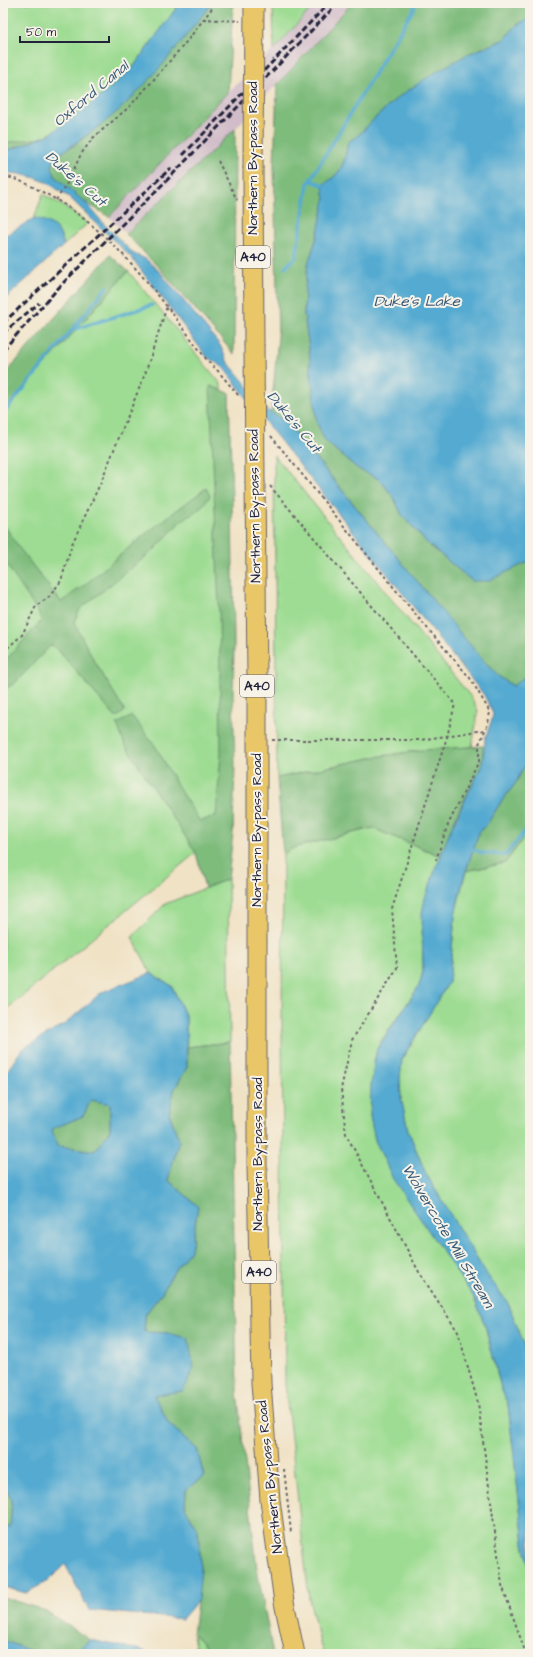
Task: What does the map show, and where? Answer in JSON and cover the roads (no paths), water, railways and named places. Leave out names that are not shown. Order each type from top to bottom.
[{"type":"highway","name":"Northern By-pass Road","points":[[254,3],[254,344],[263,485],[257,740],[257,1164],[261,1384],[270,1500],[284,1602],[295,1654]]},
{"type":"water","name":"Wolvercote Mill Stream","points":[[180,3],[212,3],[168,58],[132,98],[104,123],[55,158],[52,167],[55,176],[89,206],[102,222],[134,254],[146,259],[160,272],[220,345],[227,361],[268,411],[283,419],[486,664],[498,676],[513,686],[530,673],[530,757],[515,784],[487,824],[479,832],[463,880],[455,915],[449,982],[402,1059],[400,1079],[401,1098],[408,1130],[426,1174],[485,1272],[508,1303],[522,1339],[530,1368],[530,1571],[524,1543],[508,1405],[501,1388],[485,1325],[473,1296],[393,1179],[375,1140],[370,1116],[371,1084],[377,1049],[419,986],[423,971],[422,913],[425,898],[450,831],[482,765],[485,739],[493,713],[484,695],[270,428],[223,367],[207,357],[131,257],[69,197],[48,183],[20,174],[3,172],[3,152],[50,134],[96,100],[131,70]]},
{"type":"water","name":"Duke's Lake","points":[[530,18],[530,561],[488,581],[472,581],[428,544],[402,515],[393,496],[379,479],[358,469],[325,441],[317,423],[304,314],[305,288],[308,264],[317,237],[325,200],[323,185],[335,176],[342,167],[348,142],[360,134],[397,98],[434,73],[468,54],[503,40],[517,25]]},
{"type":"water","points":[[34,218],[54,226],[57,229],[64,245],[3,301],[3,235],[8,234]]},
{"type":"water","points":[[151,973],[172,986],[186,1017],[187,1067],[174,1090],[169,1113],[179,1140],[168,1180],[198,1206],[191,1250],[176,1268],[161,1294],[144,1316],[145,1332],[167,1333],[188,1338],[194,1368],[183,1391],[154,1395],[169,1424],[197,1449],[204,1477],[186,1490],[185,1507],[198,1531],[201,1569],[198,1600],[182,1619],[89,1610],[65,1564],[48,1581],[26,1593],[3,1587],[3,1526],[10,1528],[12,1500],[3,1484],[3,1077],[22,1049],[65,1024],[102,992]],"holes":[[[91,1100],[110,1104],[110,1130],[95,1151],[57,1146],[52,1129],[83,1116]]]},
{"type":"water","points":[[3,1640],[38,1654],[3,1654]]},
{"type":"water","points":[[90,1640],[141,1650],[153,1654],[74,1654]]},
{"type":"waterway","points":[[285,267],[296,257],[308,184],[417,3]]},
{"type":"waterway","points":[[310,180],[323,185]]},
{"type":"waterway","points":[[3,414],[107,287]]},
{"type":"waterway","points":[[72,330],[152,305]]},
{"type":"waterway","points":[[470,848],[482,853],[506,855],[526,830],[530,817]]},
{"type":"railway","points":[[183,155],[329,3]]},
{"type":"railway","points":[[3,350],[62,284],[171,176],[338,3]]},
{"type":"railway","points":[[3,323],[171,168]]},
{"type":"railway","points":[[3,333],[39,303]]},
{"type":"water label","name":"Oxford Canal","points":[[91,94]]},
{"type":"water label","name":"Duke's Cut","points":[[76,179]]},
{"type":"water label","name":"Duke's Cut","points":[[294,422]]}]
